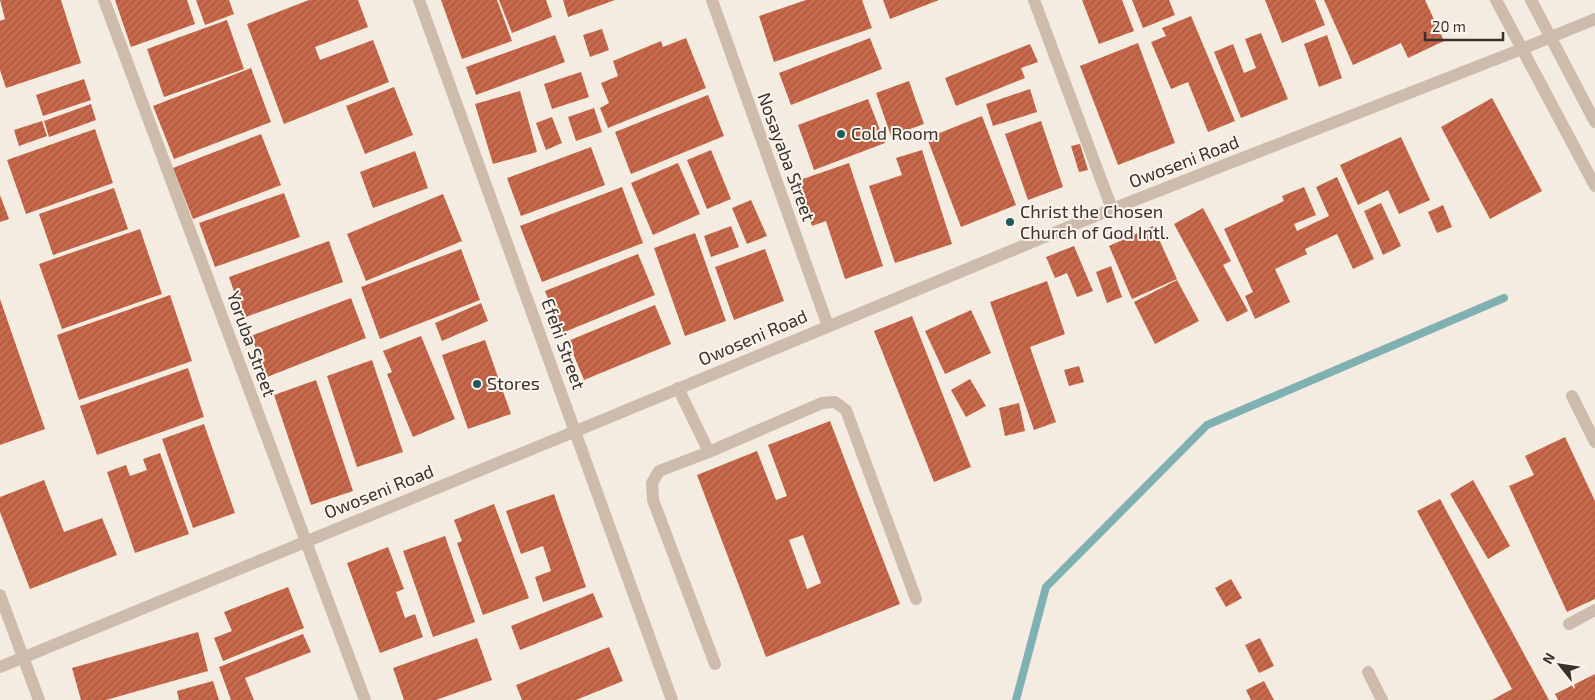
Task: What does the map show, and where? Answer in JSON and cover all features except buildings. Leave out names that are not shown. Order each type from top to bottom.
[{"type":"street","name":"Yoruba Street","points":[[104,0],[365,700]]},
{"type":"street","name":"Efehi Street","points":[[419,0],[672,700]]},
{"type":"street","name":"Nosayaba Street","points":[[712,0],[828,326]]},
{"type":"street","points":[[1034,0],[1112,209]]},
{"type":"street","points":[[1496,0],[1595,186]]},
{"type":"street","points":[[1531,0],[1595,122]]},
{"type":"street","name":"Owoseni Road","points":[[0,667],[1112,209],[1595,19]]},
{"type":"street","points":[[678,388],[709,452]]},
{"type":"street","points":[[1572,396],[1595,442]]},
{"type":"street","points":[[715,664],[653,500],[652,483],[659,471],[709,452],[822,403],[835,402],[846,410],[916,599]]},
{"type":"street","points":[[0,596],[39,700]]},
{"type":"street","points":[[1569,624],[1595,610]]},
{"type":"street","points":[[1368,672],[1382,700]]},
{"type":"waterway","points":[[1016,700],[1046,587],[1207,425],[1504,298]]},
{"type":"place","name":"Cold Room","points":[[841,134]]},
{"type":"place","name":"Christ the Chosen Church of God Intl.","points":[[1010,222]]},
{"type":"place","name":"Stores","points":[[477,384]]}]
